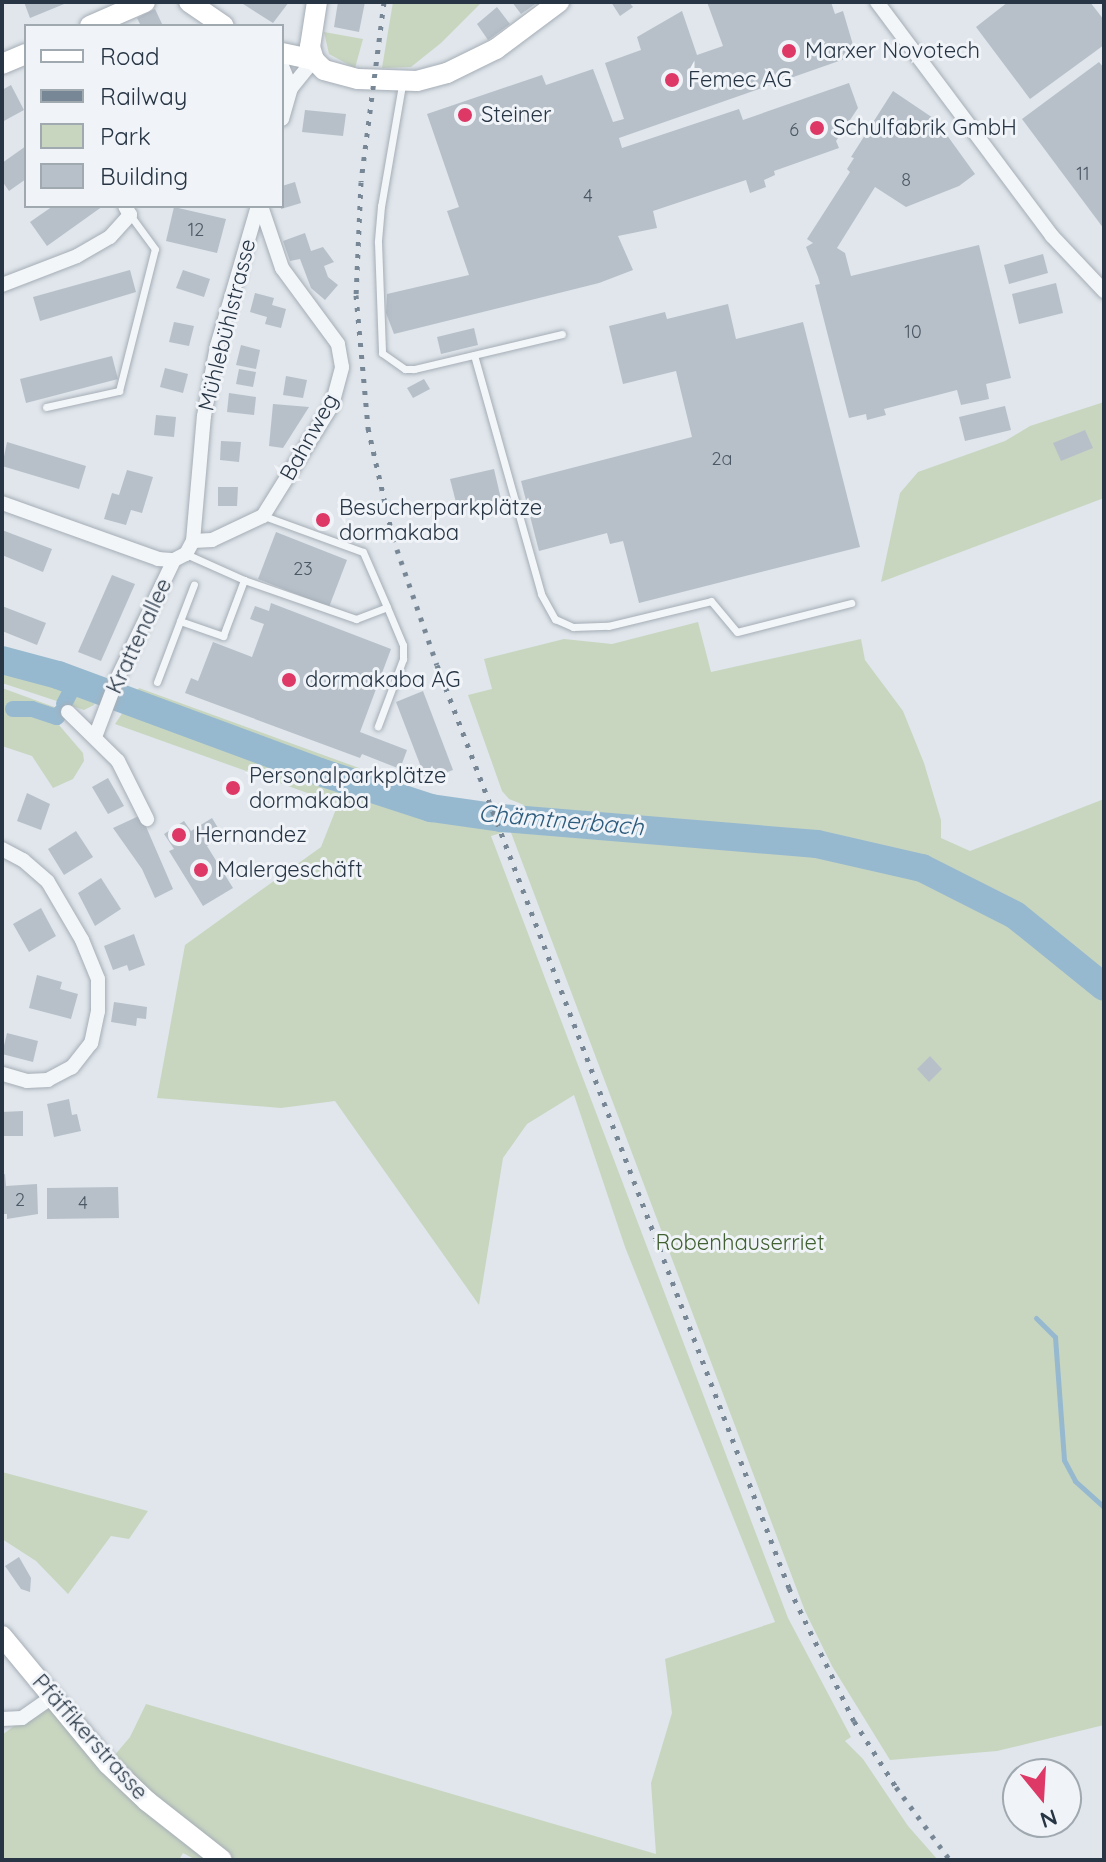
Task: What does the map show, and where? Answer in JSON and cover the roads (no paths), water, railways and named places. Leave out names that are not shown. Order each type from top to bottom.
[{"type":"street","points":[[95,24],[145,2]]},
{"type":"street","points":[[189,2],[221,24]]},
{"type":"street","points":[[317,2],[310,47],[314,60],[320,68],[337,75],[372,82],[431,78],[463,67],[496,49],[559,2]]},
{"type":"street","points":[[877,2],[1052,236],[1104,291]]},
{"type":"street","points":[[284,53],[314,60]]},
{"type":"street","points":[[2,64],[24,55]]},
{"type":"street","points":[[284,112],[291,88],[314,60]]},
{"type":"street","points":[[284,71],[291,88]]},
{"type":"street","name":"Mühlebühlstrasse","points":[[184,552],[218,343],[258,208]]},
{"type":"street","name":"Bahnweg","points":[[260,208],[282,268],[338,344],[342,367],[332,405],[263,516]]},
{"type":"street","points":[[2,285],[77,256],[110,237],[128,210]]},
{"type":"street","points":[[2,503],[158,559],[184,552],[263,516]]},
{"type":"street","name":"Krattenallee","points":[[95,737],[117,680],[184,552]]},
{"type":"street","points":[[68,712],[118,761],[147,819]]},
{"type":"street","points":[[2,849],[23,860],[48,882],[98,979],[98,1011],[91,1043],[72,1067],[48,1080],[27,1081],[2,1074]]},
{"type":"street","name":"Pfäffikerstrasse","points":[[2,1636],[51,1698],[147,1801],[222,1860]]},
{"type":"street","points":[[2,1719],[22,1718],[51,1698]]},
{"type":"lane","points":[[403,82],[381,206],[378,242],[382,353],[405,369],[562,334]]},
{"type":"lane","points":[[46,407],[119,391],[155,249],[128,210]]},
{"type":"lane","points":[[474,355],[541,594],[555,619],[573,627],[608,626],[711,601],[737,632],[851,603]]},
{"type":"lane","points":[[263,516],[363,552],[403,645],[403,659],[378,726]]},
{"type":"lane","points":[[184,552],[244,580],[356,619],[387,607]]},
{"type":"lane","points":[[180,621],[223,636],[244,580]]},
{"type":"lane","points":[[157,682],[194,585]]},
{"type":"waterway","name":"Chämtnerbach","points":[[2,660],[58,675],[320,772],[431,808],[501,818],[817,844],[922,868],[1015,915],[1104,987]]},
{"type":"waterway","points":[[64,704],[76,681]]},
{"type":"waterway","points":[[13,709],[32,709],[57,717],[60,713]]},
{"type":"waterway","points":[[1036,1318],[1055,1337],[1064,1460],[1075,1481],[1104,1507]]},
{"type":"railway","points":[[384,2],[361,182],[356,295],[368,428],[393,538],[437,665],[789,1588],[854,1721],[896,1787],[950,1860]]},
{"type":"place","name":"Marxer Novotech","points":[[789,51]]},
{"type":"place","name":"Femec AG","points":[[672,80]]},
{"type":"place","name":"Steiner","points":[[465,115]]},
{"type":"place","name":"Schulfabrik GmbH","points":[[817,128]]},
{"type":"place","name":"Besucherparkplätze dormakaba","points":[[323,520]]},
{"type":"place","name":"dormakaba AG","points":[[289,680]]},
{"type":"place","name":"Personalparkplätze dormakaba","points":[[233,788]]},
{"type":"place","name":"Hernandez","points":[[179,835]]},
{"type":"place","name":"Malergeschäft","points":[[201,870]]},
{"type":"park label","name":"Robenhauserriet","points":[[740,1243]]}]
